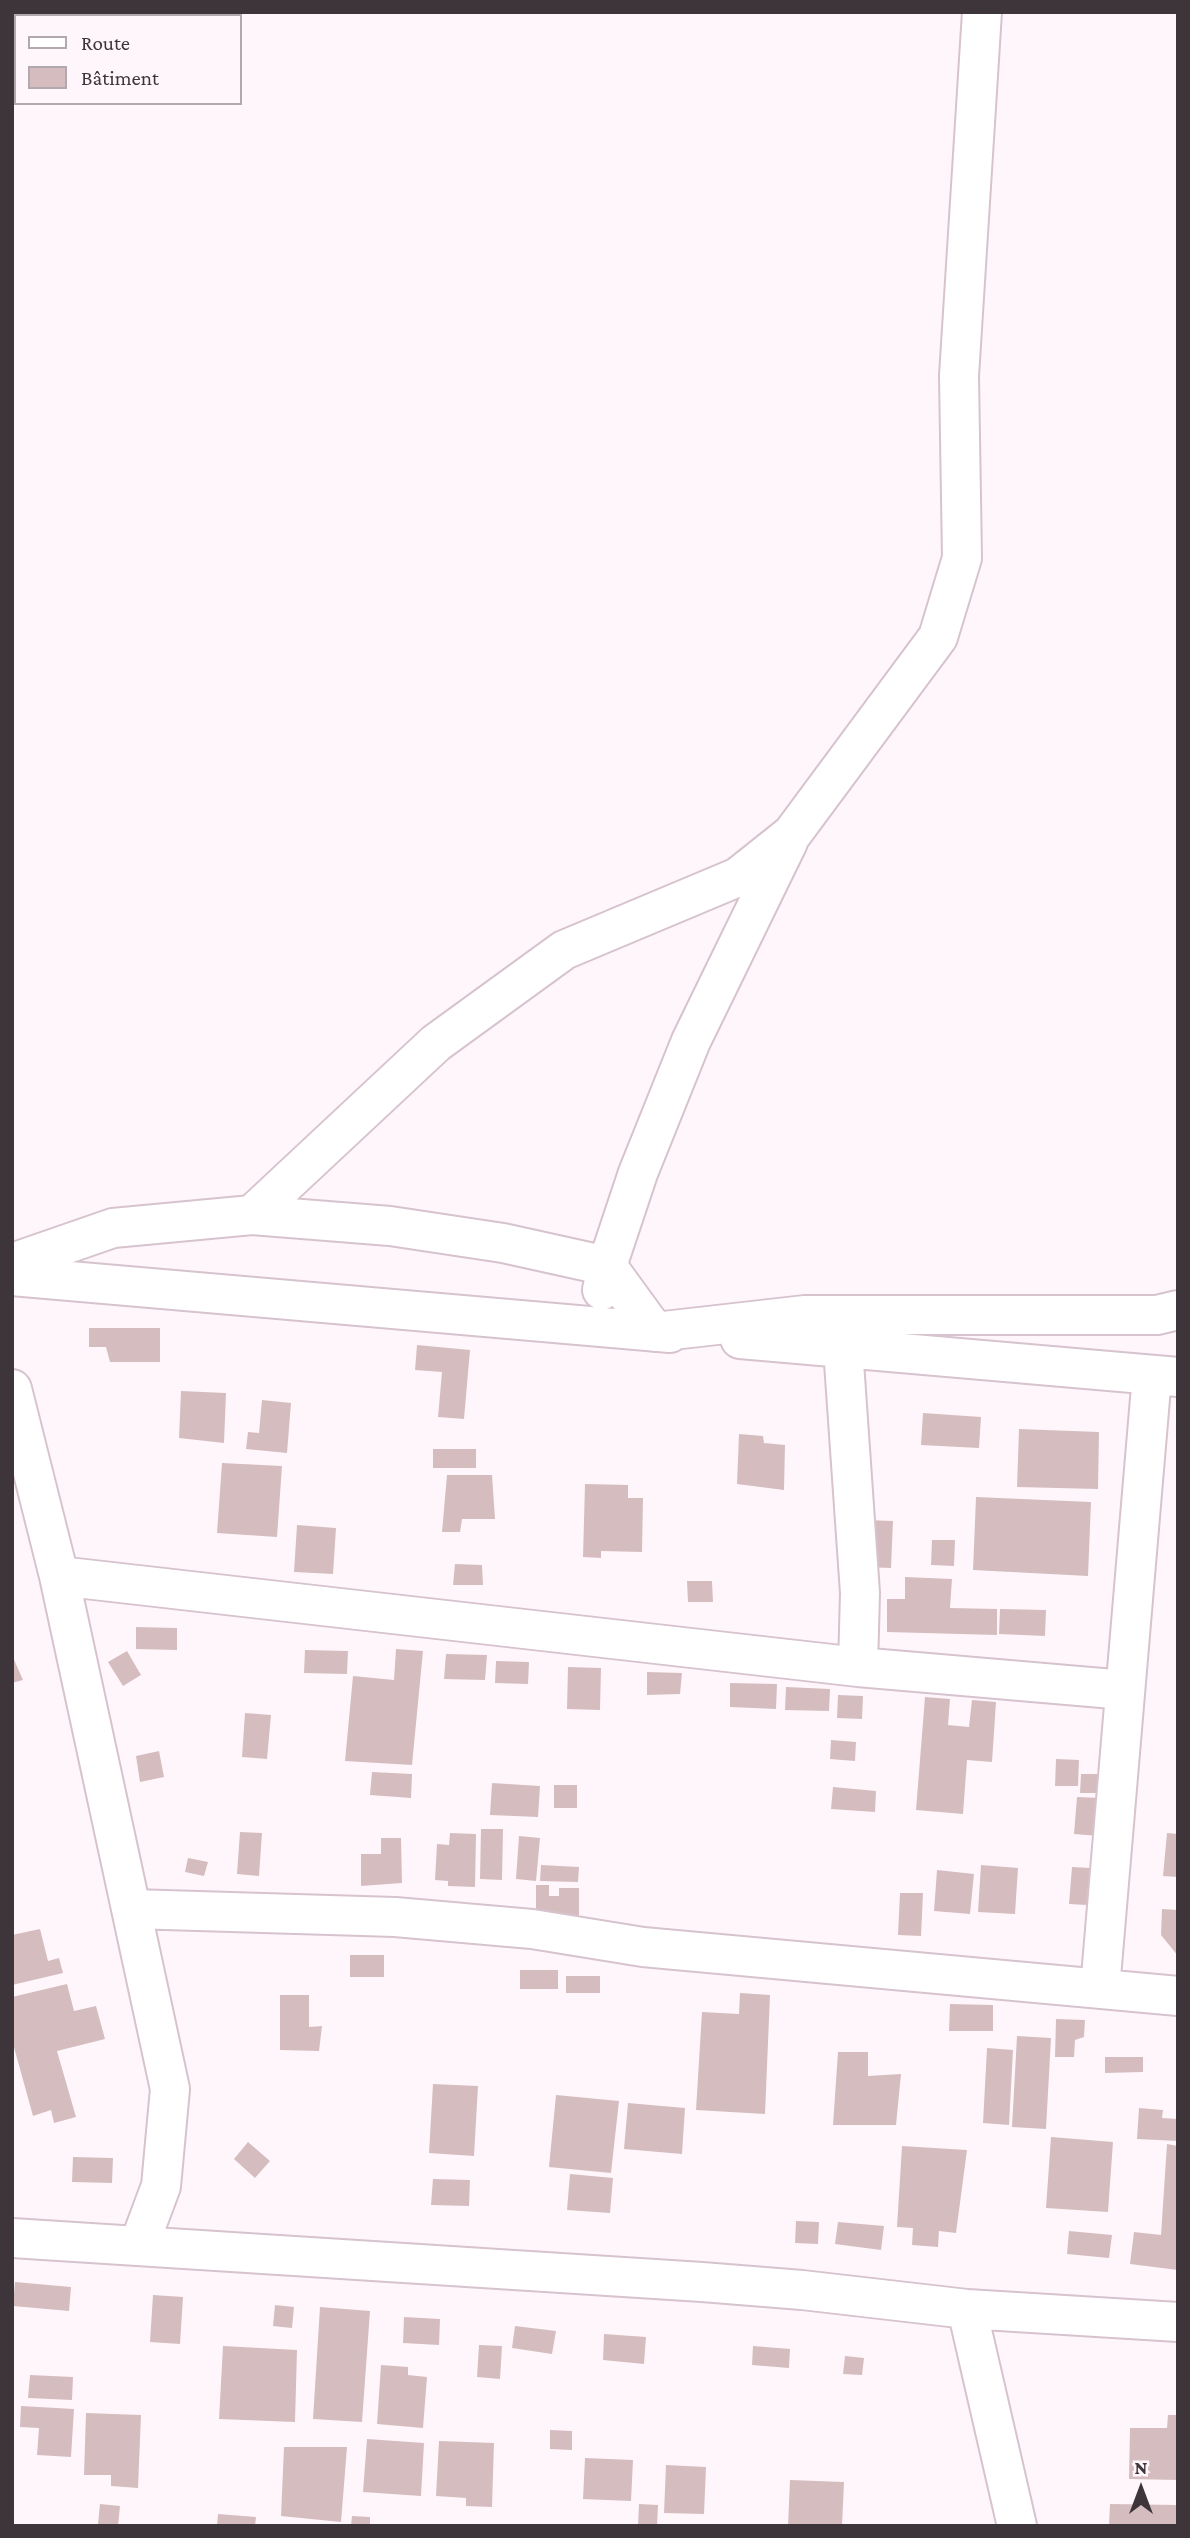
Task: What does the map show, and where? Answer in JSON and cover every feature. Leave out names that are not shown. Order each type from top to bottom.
[{"type":"street","points":[[595,1326],[607,1266],[638,1173],[691,1041],[792,834],[938,636],[962,558],[959,376],[982,12]]},
{"type":"street","points":[[252,1215],[436,1043],[564,950],[738,877],[792,834]]},
{"type":"street","points":[[12,1263],[113,1228],[252,1215],[403,1228],[503,1243],[607,1266],[655,1332]]},
{"type":"street","points":[[12,1276],[1165,1376],[1125,1690],[1100,1989]]},
{"type":"street","points":[[655,1332],[805,1315],[1157,1315],[1178,1310]]},
{"type":"street","points":[[843,1348],[860,1593],[858,1667]]},
{"type":"street","points":[[12,1389],[59,1576],[170,2089],[161,2186],[139,2245]]},
{"type":"street","points":[[59,1576],[858,1667],[1125,1690]]},
{"type":"street","points":[[132,1909],[395,1917],[532,1929],[643,1947],[1178,1996]]},
{"type":"street","points":[[12,2238],[702,2282],[802,2290],[967,2309],[1178,2322]]},
{"type":"street","points":[[967,2309],[1017,2526]]},
{"type":"building","points":[[89,1328],[160,1328],[160,1362],[110,1362],[106,1347],[89,1347]]},
{"type":"building","points":[[417,1345],[470,1350],[464,1419],[438,1417],[442,1372],[415,1370]]},
{"type":"building","points":[[181,1391],[226,1393],[224,1443],[179,1438]]},
{"type":"building","points":[[262,1400],[291,1403],[287,1453],[246,1449],[248,1432],[259,1433]]},
{"type":"building","points":[[923,1413],[981,1417],[979,1448],[921,1445]]},
{"type":"building","points":[[1019,1429],[1099,1432],[1098,1489],[1017,1487]]},
{"type":"building","points":[[739,1434],[763,1436],[764,1443],[785,1445],[784,1490],[737,1484]]},
{"type":"building","points":[[433,1449],[476,1449],[476,1468],[433,1468]]},
{"type":"building","points":[[222,1463],[282,1466],[277,1537],[217,1533]]},
{"type":"building","points":[[447,1475],[492,1475],[495,1519],[462,1519],[460,1532],[442,1532]]},
{"type":"building","points":[[585,1484],[628,1485],[628,1498],[643,1498],[642,1552],[601,1551],[601,1558],[583,1557]]},
{"type":"building","points":[[976,1497],[1091,1502],[1088,1576],[973,1570]]},
{"type":"building","points":[[866,1520],[893,1521],[891,1568],[863,1567]]},
{"type":"building","points":[[297,1525],[336,1528],[333,1574],[294,1572]]},
{"type":"building","points":[[932,1540],[955,1540],[954,1566],[931,1565]]},
{"type":"building","points":[[455,1564],[482,1565],[483,1585],[453,1585]]},
{"type":"building","points":[[905,1577],[952,1579],[950,1608],[997,1609],[997,1635],[887,1632],[887,1599],[905,1599]]},
{"type":"building","points":[[687,1581],[712,1581],[713,1602],[688,1602]]},
{"type":"building","points":[[1000,1609],[1046,1610],[1045,1636],[999,1634]]},
{"type":"building","points":[[136,1627],[177,1628],[177,1650],[136,1649]]},
{"type":"building","points":[[396,1649],[423,1651],[412,1765],[345,1761],[353,1676],[394,1680]]},
{"type":"building","points":[[305,1650],[348,1651],[347,1674],[304,1673]]},
{"type":"building","points":[[127,1651],[141,1675],[123,1686],[108,1662]]},
{"type":"building","points":[[446,1654],[487,1655],[485,1680],[444,1679]]},
{"type":"building","points":[[12,1655],[23,1680],[12,1683]]},
{"type":"building","points":[[496,1661],[529,1662],[528,1684],[495,1683]]},
{"type":"building","points":[[568,1667],[601,1668],[600,1710],[567,1709]]},
{"type":"building","points":[[647,1672],[682,1673],[680,1694],[647,1695]]},
{"type":"building","points":[[730,1683],[777,1684],[776,1709],[730,1707]]},
{"type":"building","points":[[786,1687],[830,1689],[829,1711],[785,1710]]},
{"type":"building","points":[[838,1695],[863,1696],[862,1719],[837,1718]]},
{"type":"building","points":[[925,1697],[950,1699],[948,1725],[969,1727],[972,1700],[996,1702],[992,1762],[967,1760],[963,1814],[916,1810]]},
{"type":"building","points":[[245,1713],[271,1715],[267,1759],[242,1757]]},
{"type":"building","points":[[831,1740],[856,1742],[855,1761],[830,1759]]},
{"type":"building","points":[[159,1751],[164,1777],[140,1782],[136,1756]]},
{"type":"building","points":[[1056,1759],[1079,1760],[1078,1786],[1055,1786]]},
{"type":"building","points":[[372,1772],[412,1774],[411,1798],[370,1795]]},
{"type":"building","points":[[1081,1774],[1101,1774],[1101,1793],[1080,1793]]},
{"type":"building","points":[[492,1783],[540,1786],[538,1817],[490,1815]]},
{"type":"building","points":[[554,1785],[577,1785],[577,1808],[554,1808]]},
{"type":"building","points":[[833,1787],[876,1791],[875,1812],[831,1809]]},
{"type":"building","points":[[1077,1797],[1101,1798],[1099,1836],[1074,1834]]},
{"type":"building","points":[[481,1829],[503,1829],[502,1880],[480,1879]]},
{"type":"building","points":[[240,1832],[262,1833],[259,1876],[237,1874]]},
{"type":"building","points":[[450,1833],[476,1834],[475,1887],[448,1886],[448,1881],[435,1880],[437,1844],[449,1845]]},
{"type":"building","points":[[1167,1833],[1178,1834],[1178,1877],[1163,1876]]},
{"type":"building","points":[[519,1836],[540,1838],[536,1881],[516,1879]]},
{"type":"building","points":[[381,1838],[401,1838],[402,1883],[361,1886],[361,1854],[381,1854]]},
{"type":"building","points":[[188,1858],[208,1862],[204,1876],[185,1872]]},
{"type":"building","points":[[541,1865],[579,1867],[578,1882],[540,1881]]},
{"type":"building","points":[[981,1865],[1018,1868],[1015,1914],[978,1912]]},
{"type":"building","points":[[1072,1867],[1090,1868],[1087,1905],[1069,1904]]},
{"type":"building","points":[[937,1870],[974,1874],[970,1914],[934,1911]]},
{"type":"building","points":[[536,1885],[549,1885],[549,1896],[559,1896],[559,1888],[579,1888],[579,1915],[536,1915]]},
{"type":"building","points":[[900,1893],[923,1893],[921,1936],[898,1935]]},
{"type":"building","points":[[1162,1909],[1178,1910],[1178,1956],[1161,1935]]},
{"type":"building","points":[[40,1929],[48,1961],[59,1958],[63,1973],[12,1985],[12,1935]]},
{"type":"building","points":[[350,1955],[384,1955],[384,1977],[350,1977]]},
{"type":"building","points":[[520,1970],[558,1970],[558,1989],[520,1989]]},
{"type":"building","points":[[566,1976],[600,1976],[600,1993],[566,1993]]},
{"type":"building","points":[[67,1984],[74,2011],[96,2006],[105,2039],[57,2051],[76,2117],[54,2123],[51,2110],[33,2116],[12,2040],[12,1997]]},
{"type":"building","points":[[740,1993],[770,1995],[765,2114],[696,2110],[702,2012],[739,2014]]},
{"type":"building","points":[[280,1995],[309,1995],[309,2027],[322,2026],[319,2051],[280,2050]]},
{"type":"building","points":[[950,2004],[993,2005],[993,2031],[949,2031]]},
{"type":"building","points":[[1056,2019],[1085,2020],[1084,2037],[1075,2040],[1074,2057],[1055,2057]]},
{"type":"building","points":[[1017,2036],[1051,2038],[1046,2129],[1012,2127]]},
{"type":"building","points":[[987,2048],[1013,2050],[1009,2125],[983,2123]]},
{"type":"building","points":[[838,2052],[868,2052],[868,2076],[901,2074],[896,2125],[833,2125]]},
{"type":"building","points":[[1105,2057],[1143,2057],[1143,2072],[1105,2073]]},
{"type":"building","points":[[433,2084],[478,2086],[474,2156],[429,2153]]},
{"type":"building","points":[[556,2095],[619,2101],[611,2173],[549,2167]]},
{"type":"building","points":[[628,2103],[685,2108],[682,2154],[624,2149]]},
{"type":"building","points":[[1139,2108],[1163,2110],[1162,2118],[1178,2119],[1178,2141],[1137,2139]]},
{"type":"building","points":[[1051,2137],[1113,2142],[1108,2212],[1046,2208]]},
{"type":"building","points":[[248,2142],[270,2161],[255,2178],[234,2159]]},
{"type":"building","points":[[1167,2144],[1178,2146],[1178,2270],[1130,2264],[1134,2232],[1161,2235]]},
{"type":"building","points":[[902,2146],[967,2150],[956,2233],[939,2231],[938,2247],[912,2245],[913,2228],[897,2227]]},
{"type":"building","points":[[73,2157],[113,2158],[112,2183],[72,2182]]},
{"type":"building","points":[[570,2174],[613,2178],[610,2213],[567,2210]]},
{"type":"building","points":[[433,2179],[470,2180],[469,2206],[431,2205]]},
{"type":"building","points":[[796,2221],[819,2222],[818,2244],[795,2243]]},
{"type":"building","points":[[838,2222],[884,2226],[881,2250],[835,2244]]},
{"type":"building","points":[[1069,2231],[1112,2235],[1109,2258],[1067,2254]]},
{"type":"building","points":[[15,2282],[71,2287],[69,2311],[13,2306]]},
{"type":"building","points":[[153,2295],[183,2297],[180,2344],[150,2342]]},
{"type":"building","points":[[275,2305],[294,2307],[292,2328],[273,2326]]},
{"type":"building","points":[[320,2307],[370,2311],[362,2422],[313,2419]]},
{"type":"building","points":[[404,2317],[440,2319],[439,2345],[403,2343]]},
{"type":"building","points":[[515,2326],[556,2331],[552,2354],[512,2348]]},
{"type":"building","points":[[604,2334],[646,2337],[644,2364],[603,2360]]},
{"type":"building","points":[[479,2345],[502,2346],[500,2379],[477,2377]]},
{"type":"building","points":[[223,2346],[297,2350],[295,2422],[219,2419]]},
{"type":"building","points":[[753,2346],[790,2349],[789,2368],[752,2365]]},
{"type":"building","points":[[845,2356],[864,2358],[862,2375],[843,2374]]},
{"type":"building","points":[[381,2365],[408,2367],[408,2375],[427,2377],[423,2428],[377,2424]]},
{"type":"building","points":[[30,2375],[73,2377],[72,2400],[28,2398]]},
{"type":"building","points":[[21,2406],[74,2409],[71,2457],[37,2455],[39,2428],[20,2427]]},
{"type":"building","points":[[86,2413],[141,2415],[138,2488],[111,2486],[111,2475],[84,2475]]},
{"type":"building","points":[[1168,2415],[1178,2415],[1178,2480],[1129,2479],[1130,2428],[1167,2428]]},
{"type":"building","points":[[550,2430],[572,2431],[572,2450],[550,2449]]},
{"type":"building","points":[[367,2439],[424,2443],[421,2496],[363,2492]]},
{"type":"building","points":[[439,2441],[494,2443],[492,2507],[466,2506],[466,2498],[436,2496]]},
{"type":"building","points":[[284,2447],[347,2447],[341,2522],[281,2516]]},
{"type":"building","points":[[585,2458],[633,2460],[631,2501],[583,2499]]},
{"type":"building","points":[[666,2465],[706,2467],[704,2514],[664,2513]]},
{"type":"building","points":[[790,2480],[844,2482],[842,2526],[788,2526]]},
{"type":"building","points":[[100,2504],[120,2506],[118,2526],[98,2524]]},
{"type":"building","points":[[639,2504],[658,2505],[657,2526],[638,2526]]},
{"type":"building","points":[[1110,2504],[1178,2505],[1178,2526],[1109,2526]]},
{"type":"building","points":[[218,2514],[256,2517],[255,2526],[217,2526]]},
{"type":"building","points":[[352,2516],[370,2517],[370,2526],[351,2526]]}]
